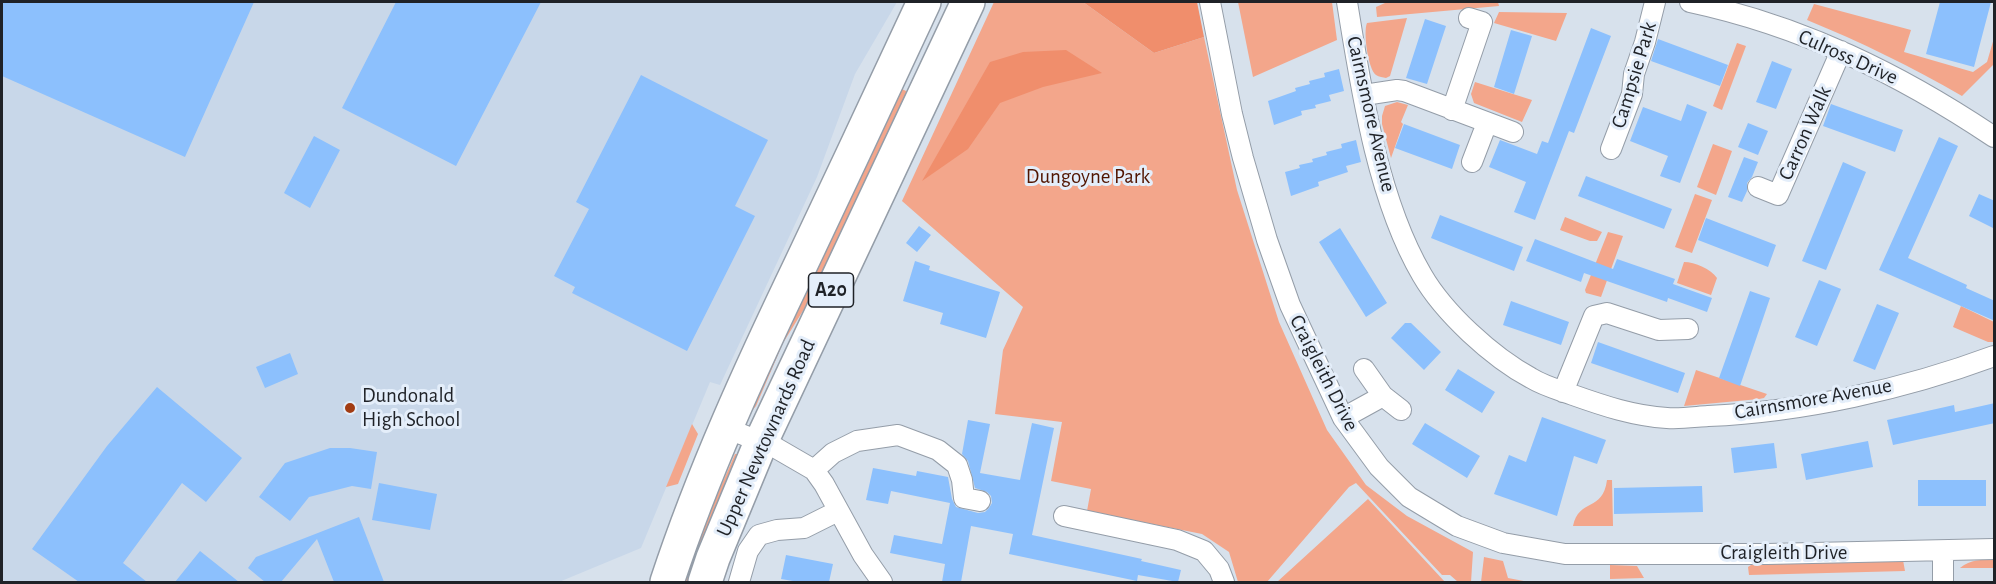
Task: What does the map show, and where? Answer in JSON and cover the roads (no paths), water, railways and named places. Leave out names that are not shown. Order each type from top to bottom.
[{"type":"highway","name":"Upper Newtownards Road","points":[[668,582],[701,486],[726,428],[924,2]]},
{"type":"highway","name":"Upper Newtownards Road","points":[[705,582],[761,442],[968,2]]},
{"type":"street","name":"Craigleith Drive","points":[[1210,2],[1232,114],[1268,240],[1290,305],[1343,418],[1379,467],[1409,497],[1457,526],[1503,543],[1564,554],[1943,552],[1995,549]]},
{"type":"street","name":"Cairnsmore Avenue","points":[[1347,2],[1375,151],[1400,227],[1426,281],[1458,320],[1491,351],[1531,379],[1618,411],[1667,418],[1741,415],[1805,406],[1869,392],[1961,368],[1995,356]]},
{"type":"street","name":"Campsie Park","points":[[1611,149],[1632,93],[1634,74],[1655,2]]},
{"type":"street","name":"Culross Drive","points":[[1690,2],[1761,20],[1876,66],[1926,93],[1995,137]]},
{"type":"street","points":[[1452,110],[1482,22],[1469,18]]},
{"type":"street","name":"Carron Walk","points":[[1758,187],[1778,195],[1841,51]]},
{"type":"street","points":[[1364,96],[1397,90],[1404,91],[1513,132]]},
{"type":"street","points":[[1472,162],[1487,123]]},
{"type":"street","points":[[1563,392],[1594,316],[1607,313],[1659,330],[1688,330]]},
{"type":"street","points":[[1364,369],[1383,396],[1401,410]]},
{"type":"street","points":[[1343,418],[1383,396]]},
{"type":"street","points":[[726,428],[776,448],[814,470],[824,483],[838,512],[882,582]]},
{"type":"street","points":[[814,470],[833,453],[857,441],[898,435],[938,450],[957,465],[964,498],[980,501]]},
{"type":"street","points":[[739,582],[748,551],[759,535],[777,530],[804,528],[838,512]]},
{"type":"street","points":[[1064,516],[1177,540],[1204,551],[1219,569],[1224,582]]},
{"type":"street","points":[[1943,552],[1943,582]]},
{"type":"place","name":"Dundonald High School","points":[[350,408]]},
{"type":"park label","name":"Dungoyne Park","points":[[1088,177]]}]
